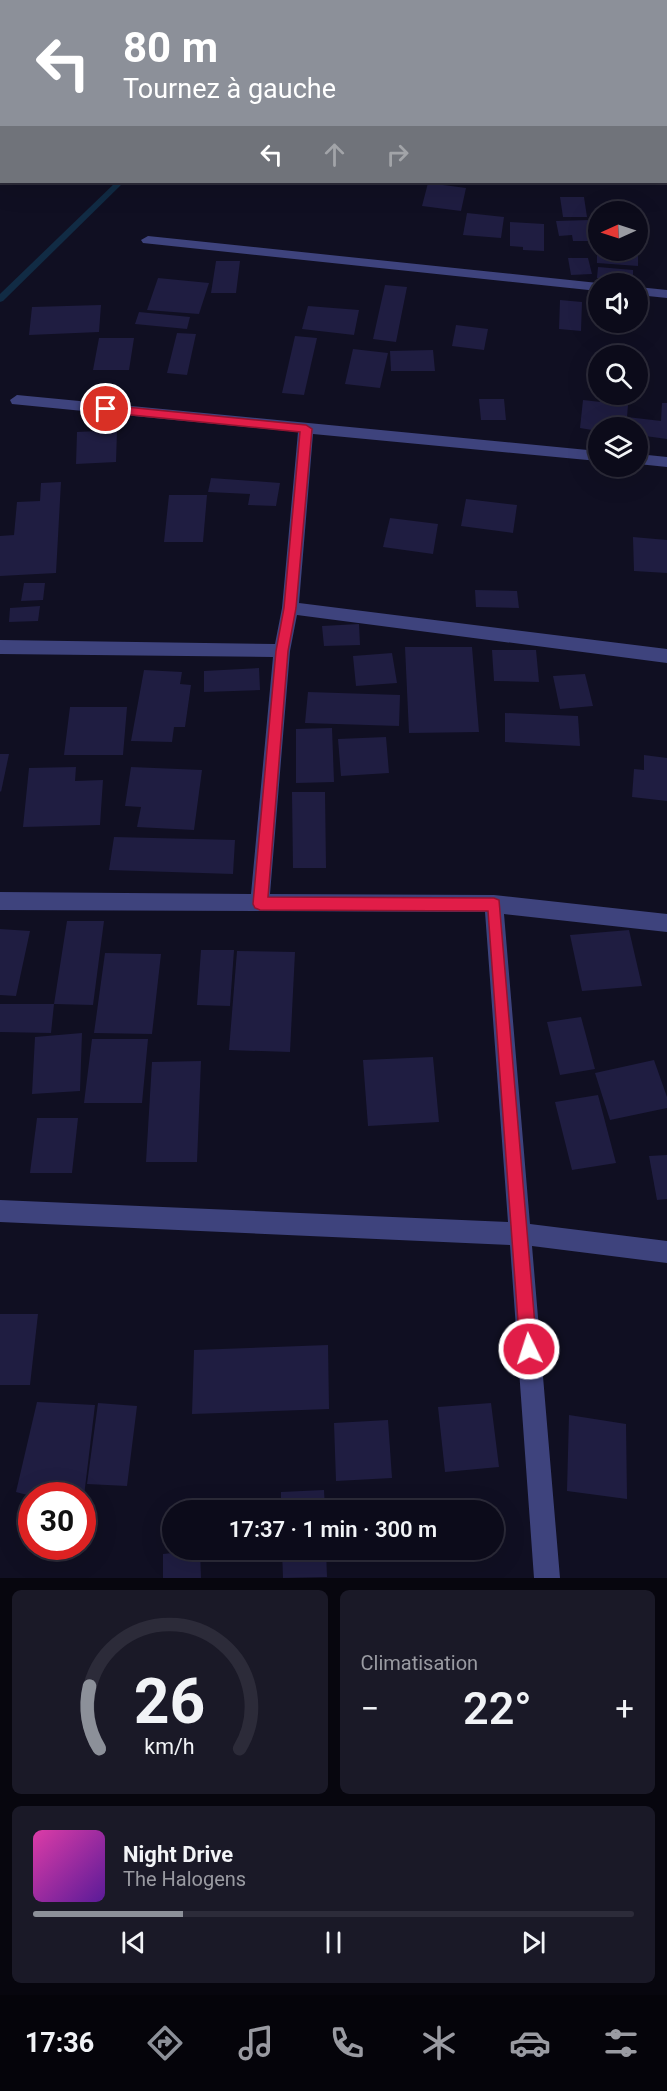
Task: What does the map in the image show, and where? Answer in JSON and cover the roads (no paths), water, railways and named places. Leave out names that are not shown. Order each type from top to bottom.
[{"type":"street","points":[[148,240],[588,286]]},
{"type":"street","points":[[648,292],[667,294]]},
{"type":"street","points":[[17,400],[588,455]]},
{"type":"street","points":[[260,904],[282,651],[290,608],[306,429]]},
{"type":"street","points":[[648,460],[667,462]]},
{"type":"street","points":[[290,608],[667,656]]},
{"type":"street","points":[[0,647],[282,651]]},
{"type":"street","points":[[0,901],[494,904],[667,923]]},
{"type":"street","points":[[494,904],[547,1578]]},
{"type":"street","points":[[0,1211],[520,1234],[667,1252]]},
{"type":"waterway","points":[[0,299],[119,183]]}]
